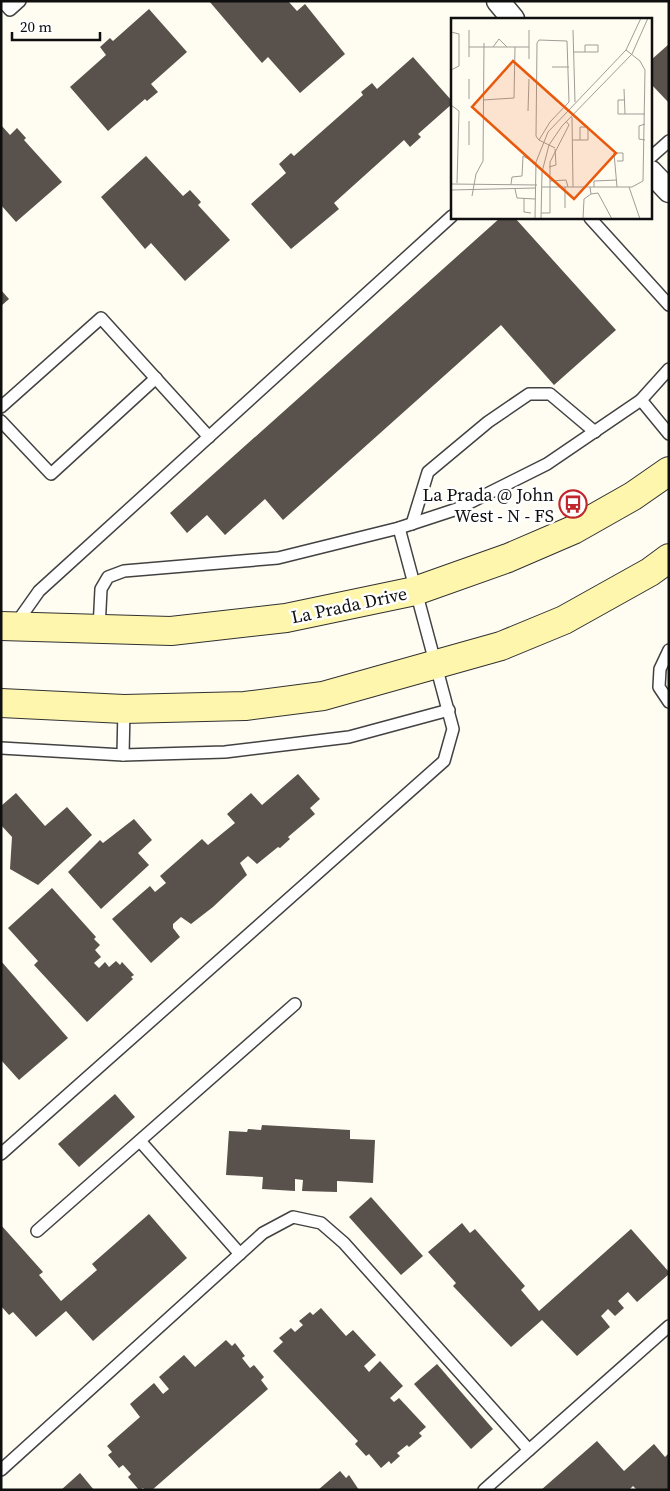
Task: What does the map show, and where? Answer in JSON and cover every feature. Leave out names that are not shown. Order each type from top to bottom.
[{"type":"main road","name":"La Prada Drive","points":[[7,626],[171,631],[286,618],[415,591],[508,558],[573,530],[633,496],[669,471]]},
{"type":"main road","points":[[1,703],[124,709],[245,706],[323,696],[501,646],[564,620],[664,565]]},
{"type":"street","points":[[498,1],[512,18]]},
{"type":"street","points":[[652,173],[669,191]]},
{"type":"lane","points":[[2,1],[10,10],[20,1]]},
{"type":"lane","points":[[652,156],[669,141]]},
{"type":"lane","points":[[7,626],[39,591],[451,217]]},
{"type":"lane","points":[[591,219],[669,305]]},
{"type":"lane","points":[[1,408],[101,318],[209,437]]},
{"type":"lane","points":[[99,629],[101,589],[108,577],[124,571],[278,558],[399,528],[457,509],[547,464],[641,400],[669,369]]},
{"type":"lane","points":[[1,422],[50,474],[156,378]]},
{"type":"lane","points":[[412,524],[428,472],[488,422],[529,394],[550,394],[595,432]]},
{"type":"lane","points":[[641,400],[669,434]]},
{"type":"lane","points":[[1,1154],[444,761],[453,729],[399,528]]},
{"type":"lane","points":[[669,650],[660,670],[659,687],[669,702]]},
{"type":"lane","points":[[123,755],[124,709]]},
{"type":"lane","points":[[1,748],[123,755],[225,752],[349,737],[449,710]]},
{"type":"lane","points":[[37,1231],[295,1004]]},
{"type":"lane","points":[[140,1141],[240,1254]]},
{"type":"lane","points":[[1,1470],[263,1234],[293,1217],[321,1223],[344,1243],[530,1450]]},
{"type":"lane","points":[[484,1490],[669,1326]]},
{"type":"building","points":[[209,1],[288,1],[297,11],[305,4],[345,54],[300,93],[268,57],[262,63]]},
{"type":"building","points":[[149,9],[187,52],[151,84],[158,92],[147,101],[145,99],[108,131],[70,87],[106,55],[100,47],[110,38],[113,41]]},
{"type":"building","points":[[669,44],[669,103],[652,85],[652,59]]},
{"type":"building","points":[[413,57],[451,100],[451,105],[418,134],[421,137],[410,147],[404,140],[334,203],[339,209],[291,249],[251,204],[286,173],[279,164],[291,153],[294,156],[363,95],[361,92],[372,83],[377,89]]},
{"type":"building","points":[[1,125],[10,135],[17,128],[26,138],[24,140],[62,182],[16,222],[1,205]]},
{"type":"building","points":[[146,156],[183,196],[190,190],[201,202],[198,205],[230,240],[185,281],[151,243],[145,249],[101,197]]},
{"type":"building","points":[[499,219],[516,219],[616,330],[554,385],[501,325],[283,520],[265,499],[225,535],[207,515],[187,533],[170,513]]},
{"type":"building","points":[[1,290],[9,299],[1,306]]},
{"type":"building","points":[[298,774],[320,799],[310,808],[315,814],[288,837],[290,839],[280,848],[278,847],[257,864],[248,856],[240,863],[247,875],[213,907],[191,924],[181,917],[173,924],[173,928],[180,937],[151,963],[112,919],[150,886],[155,892],[166,883],[160,876],[202,839],[208,845],[235,823],[227,814],[251,793],[262,805]]},
{"type":"building","points":[[16,793],[45,826],[67,807],[92,835],[38,885],[10,869],[12,837],[1,825],[1,806]]},
{"type":"building","points":[[134,819],[152,840],[138,853],[149,865],[101,909],[68,872],[100,840],[103,843]]},
{"type":"building","points":[[52,888],[96,937],[94,939],[100,945],[95,950],[101,957],[94,963],[99,968],[105,962],[109,967],[116,961],[120,965],[122,962],[134,975],[131,977],[133,979],[87,1022],[34,965],[38,961],[8,928]]},
{"type":"building","points":[[1,961],[68,1038],[19,1080],[1,1060]]},
{"type":"building","points":[[115,1094],[135,1117],[79,1167],[58,1144]]},
{"type":"building","points":[[262,1125],[350,1130],[350,1139],[375,1140],[373,1183],[337,1181],[337,1192],[302,1191],[303,1180],[295,1179],[295,1191],[262,1189],[263,1177],[226,1175],[229,1131],[247,1132],[248,1129],[261,1130]]},
{"type":"building","points":[[371,1197],[423,1256],[401,1275],[349,1217]]},
{"type":"building","points":[[149,1214],[187,1258],[93,1341],[66,1311],[36,1337],[13,1312],[9,1315],[1,1306],[1,1225],[43,1272],[39,1275],[61,1301],[97,1270],[92,1264]]},
{"type":"building","points":[[462,1223],[470,1233],[475,1229],[525,1286],[521,1290],[539,1311],[631,1229],[669,1274],[637,1302],[628,1292],[618,1301],[624,1308],[615,1316],[608,1309],[601,1316],[610,1327],[577,1356],[542,1320],[511,1347],[453,1286],[456,1283],[428,1252]]},
{"type":"building","points":[[321,1308],[346,1336],[353,1330],[376,1355],[364,1366],[369,1372],[380,1361],[403,1386],[390,1398],[394,1402],[399,1398],[426,1427],[419,1433],[422,1436],[409,1447],[407,1445],[397,1453],[400,1456],[391,1464],[389,1461],[381,1468],[369,1454],[366,1456],[355,1444],[358,1441],[273,1351],[283,1342],[279,1338],[291,1328],[295,1332],[303,1325],[299,1321],[310,1312],[313,1315]]},
{"type":"building","points":[[226,1340],[232,1346],[235,1343],[245,1356],[242,1358],[250,1368],[254,1365],[264,1377],[261,1380],[268,1389],[152,1490],[145,1490],[143,1488],[139,1490],[128,1477],[131,1474],[123,1465],[119,1468],[108,1455],[112,1452],[107,1446],[140,1417],[130,1404],[154,1383],[163,1394],[169,1389],[159,1377],[184,1355],[195,1367]]},
{"type":"building","points":[[437,1364],[493,1429],[471,1449],[414,1384]]},
{"type":"building","points":[[597,1441],[624,1471],[654,1444],[665,1457],[669,1453],[669,1490],[637,1490],[633,1486],[629,1490],[541,1490]]},
{"type":"building","points":[[340,1471],[346,1478],[349,1475],[359,1490],[318,1490]]},
{"type":"building","points":[[80,1473],[94,1490],[61,1490]]},
{"type":"place","name":"La Prada @ John West - N - FS","points":[[573,504]]}]
